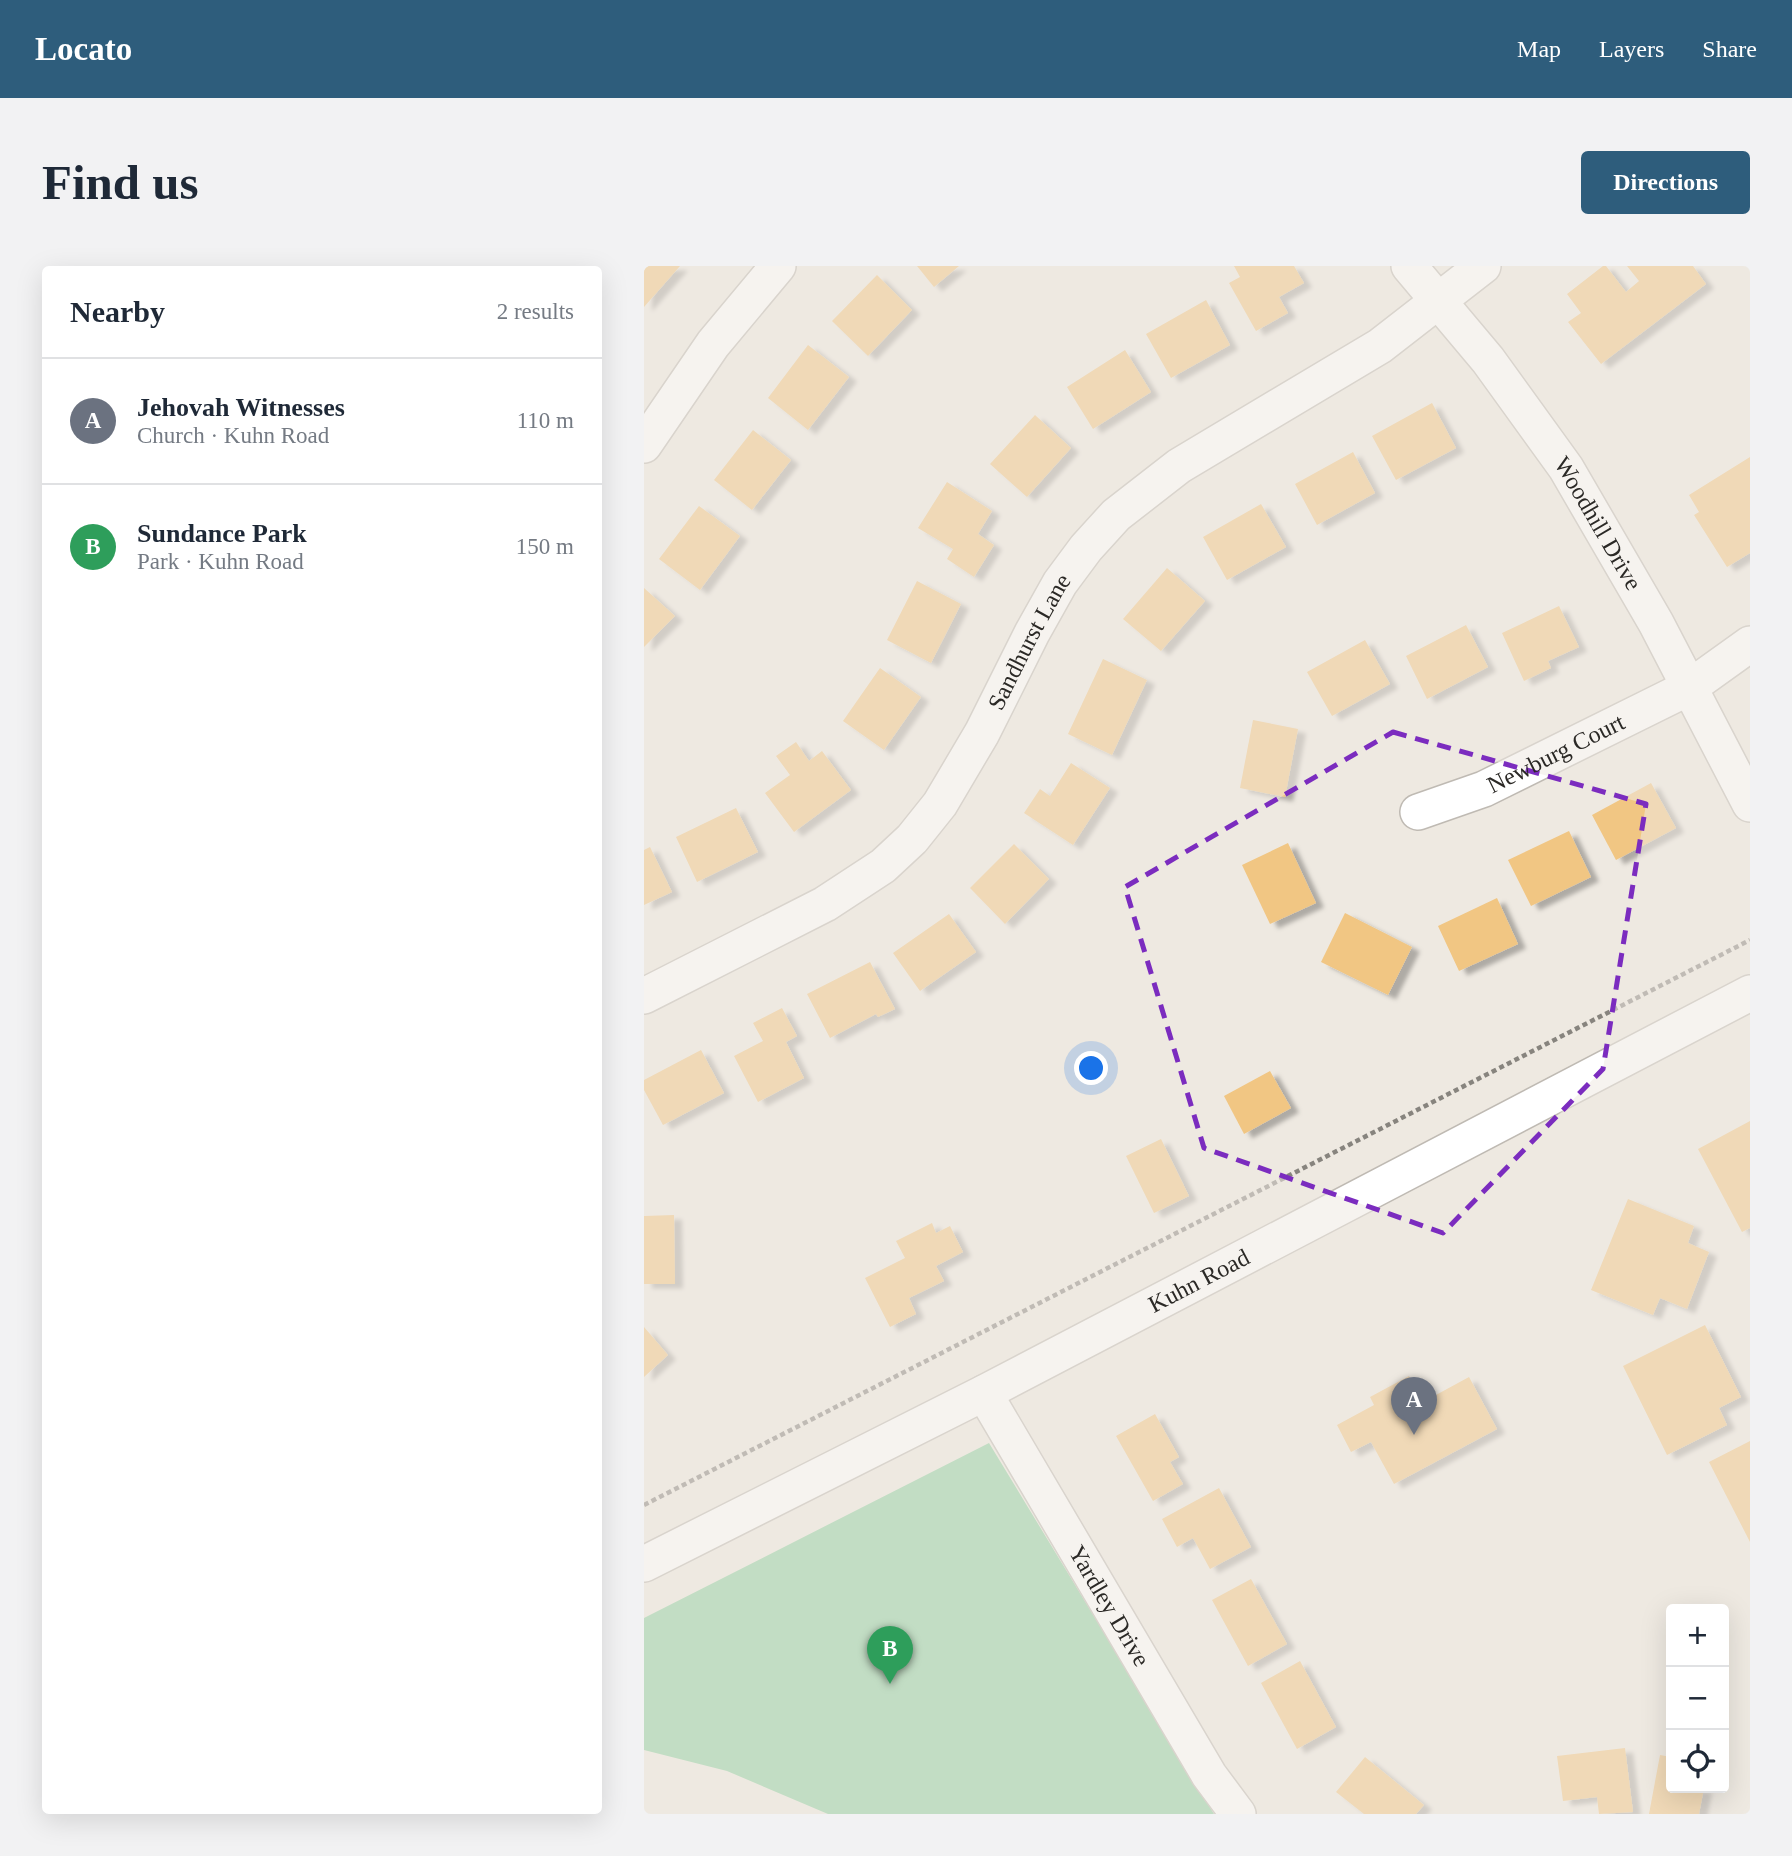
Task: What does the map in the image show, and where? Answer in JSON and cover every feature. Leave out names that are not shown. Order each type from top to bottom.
[{"type":"street","points":[[644,445],[713,344],[778,266]]},
{"type":"street","name":"Woodhill Drive","points":[[1409,266],[1488,360],[1566,468],[1656,623],[1750,804]]},
{"type":"street","name":"Sandhurst Lane","points":[[644,996],[825,904],[884,866],[912,839],[940,804],[982,733],[1060,583],[1086,548],[1116,515],[1179,466],[1359,360],[1439,302],[1483,266]]},
{"type":"street","name":"Newburg Court","points":[[1418,812],[1484,789],[1690,687],[1750,644]]},
{"type":"street","name":"Kuhn Road","points":[[644,1564],[984,1393],[1750,993]]},
{"type":"street","name":"Yardley Drive","points":[[984,1393],[1209,1775],[1238,1814]]},
{"type":"path","points":[[644,1505],[1750,940]]},
{"type":"highlighted area","points":[[1393,732],[1646,804],[1603,1069],[1443,1233],[1204,1148],[1125,887]]},
{"type":"green space","points":[[989,1443],[1214,1814],[828,1814],[727,1771],[644,1750],[644,1618]]},
{"type":"building","points":[[644,266],[680,266],[644,307]]},
{"type":"building","points":[[917,266],[959,266],[934,287]]},
{"type":"building","points":[[1234,266],[1294,266],[1304,283],[1279,297],[1288,313],[1256,331],[1229,283],[1240,277]]},
{"type":"building","points":[[1606,266],[1626,292],[1639,281],[1627,266],[1693,266],[1706,284],[1601,364],[1568,322],[1581,313],[1567,294]]},
{"type":"building","points":[[877,275],[912,310],[868,356],[832,321]]},
{"type":"building","points":[[1206,300],[1230,345],[1171,378],[1146,334]]},
{"type":"building","points":[[808,345],[849,377],[808,430],[768,398]]},
{"type":"building","points":[[1125,350],[1151,392],[1093,429],[1067,387]]},
{"type":"building","points":[[1432,403],[1456,448],[1396,480],[1372,436]]},
{"type":"building","points":[[1035,415],[1071,448],[1027,497],[990,464]]},
{"type":"building","points":[[753,430],[791,460],[752,510],[714,480]]},
{"type":"building","points":[[1353,452],[1375,493],[1317,525],[1295,484]]},
{"type":"building","points":[[1750,457],[1750,553],[1727,567],[1694,515],[1699,512],[1689,495]]},
{"type":"building","points":[[947,482],[992,511],[978,534],[994,545],[974,577],[947,559],[953,549],[918,528]]},
{"type":"building","points":[[1261,504],[1286,547],[1227,580],[1203,537]]},
{"type":"building","points":[[699,506],[740,536],[700,590],[659,559]]},
{"type":"building","points":[[1167,568],[1205,601],[1161,651],[1123,619]]},
{"type":"building","points":[[917,581],[961,604],[931,663],[887,640]]},
{"type":"building","points":[[644,588],[675,616],[644,647]]},
{"type":"building","points":[[1559,606],[1579,647],[1548,661],[1551,668],[1524,681],[1502,633]]},
{"type":"building","points":[[1466,625],[1488,667],[1427,699],[1406,656]]},
{"type":"building","points":[[1365,640],[1390,684],[1332,716],[1307,672]]},
{"type":"building","points":[[1103,659],[1147,680],[1112,755],[1068,734]]},
{"type":"building","points":[[880,668],[921,697],[884,750],[843,721]]},
{"type":"building","points":[[1253,720],[1298,729],[1285,797],[1240,788]]},
{"type":"building","points":[[796,742],[809,761],[822,751],[851,790],[794,832],[765,793],[790,775],[776,756]]},
{"type":"building","points":[[1071,763],[1110,788],[1073,845],[1024,813],[1040,789],[1050,796]]},
{"type":"building","points":[[1651,783],[1676,828],[1616,860],[1592,815]]},
{"type":"building","points":[[736,808],[758,852],[697,882],[676,837]]},
{"type":"building","points":[[1569,831],[1591,877],[1531,906],[1508,860]]},
{"type":"building","points":[[1288,843],[1316,903],[1270,924],[1242,865]]},
{"type":"building","points":[[1014,844],[1049,879],[1005,924],[970,888]]},
{"type":"building","points":[[650,847],[672,892],[644,905],[644,850]]},
{"type":"building","points":[[1497,898],[1518,944],[1459,971],[1438,926]]},
{"type":"building","points":[[1345,913],[1412,947],[1388,995],[1321,962]]},
{"type":"building","points":[[949,914],[976,952],[920,991],[893,953]]},
{"type":"building","points":[[870,962],[895,1009],[878,1017],[876,1014],[830,1038],[807,994]]},
{"type":"building","points":[[782,1008],[797,1036],[786,1042],[804,1078],[758,1102],[734,1056],[763,1041],[753,1023]]},
{"type":"building","points":[[701,1050],[724,1093],[663,1125],[644,1090],[644,1080]]},
{"type":"building","points":[[1270,1071],[1291,1108],[1244,1134],[1224,1096]]},
{"type":"building","points":[[1750,1121],[1750,1228],[1742,1232],[1698,1149]]},
{"type":"building","points":[[1161,1139],[1189,1196],[1154,1213],[1126,1156]]},
{"type":"building","points":[[1628,1199],[1694,1226],[1688,1243],[1709,1252],[1687,1309],[1660,1298],[1653,1315],[1591,1290]]},
{"type":"building","points":[[674,1215],[675,1284],[644,1284],[644,1216]]},
{"type":"building","points":[[932,1223],[936,1233],[950,1226],[963,1252],[936,1266],[944,1281],[909,1298],[916,1314],[890,1327],[865,1278],[905,1258],[896,1241]]},
{"type":"building","points":[[1705,1325],[1741,1397],[1719,1408],[1727,1425],[1667,1455],[1623,1366]]},
{"type":"building","points":[[644,1327],[668,1355],[644,1377]]},
{"type":"building","points":[[1409,1376],[1423,1402],[1469,1377],[1497,1429],[1394,1484],[1371,1442],[1351,1452],[1337,1425],[1374,1405],[1370,1397]]},
{"type":"building","points":[[1155,1414],[1179,1457],[1170,1462],[1183,1484],[1153,1501],[1116,1436]]},
{"type":"building","points":[[1750,1441],[1750,1542],[1709,1462]]},
{"type":"building","points":[[1219,1488],[1251,1547],[1210,1569],[1193,1538],[1177,1547],[1162,1519]]},
{"type":"building","points":[[1251,1579],[1287,1644],[1248,1666],[1212,1600]]},
{"type":"building","points":[[1300,1661],[1336,1727],[1297,1749],[1261,1683]]},
{"type":"building","points":[[1625,1748],[1633,1812],[1599,1814],[1597,1797],[1563,1801],[1557,1756]]},
{"type":"building","points":[[1660,1755],[1666,1756],[1666,1793],[1703,1793],[1699,1814],[1649,1814]]},
{"type":"building","points":[[1365,1757],[1424,1805],[1416,1814],[1364,1814],[1336,1792]]},
{"type":"place","name":"Jehovah Witnesses","points":[[1414,1435]]},
{"type":"place","name":"Sundance Park","points":[[890,1684]]}]
